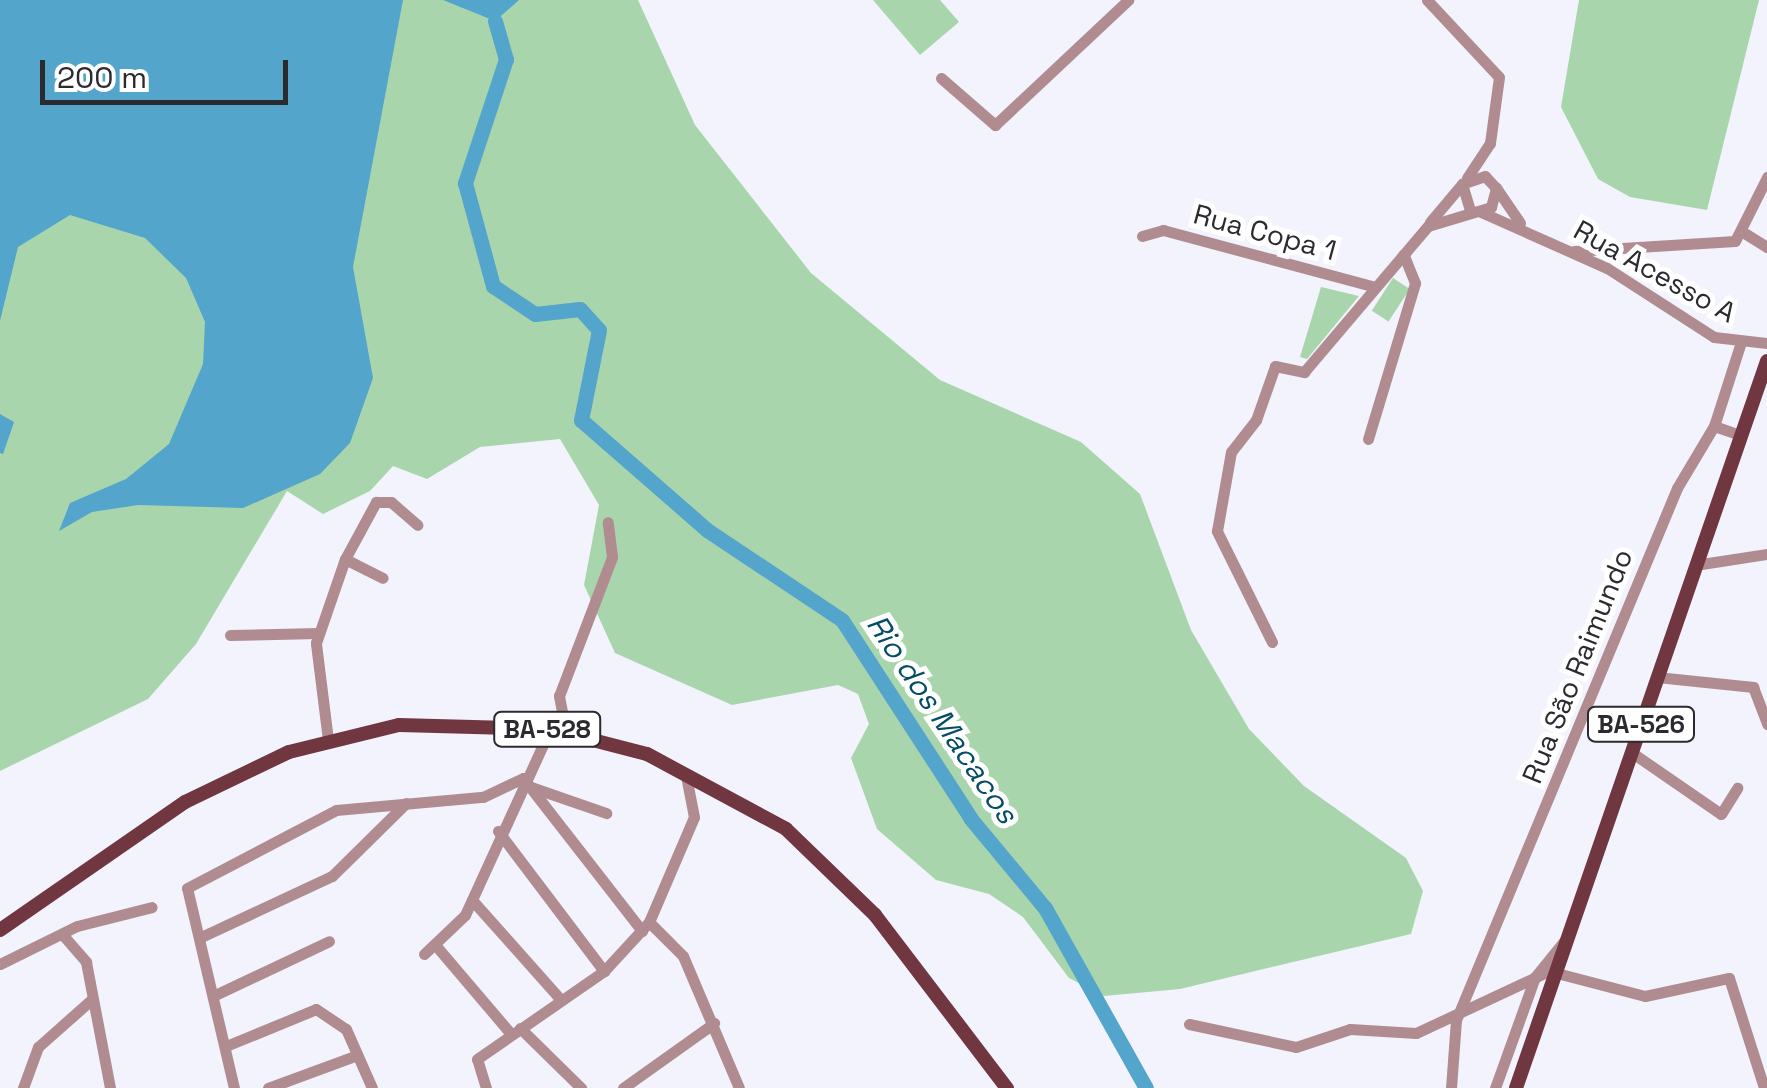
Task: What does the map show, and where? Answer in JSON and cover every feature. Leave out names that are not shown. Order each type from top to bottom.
[{"type":"main road","name":"BA-526","points":[[1516,1088],[1767,361]]},
{"type":"main road","name":"BA-528","points":[[0,930],[198,794],[328,740],[400,725],[550,729],[684,772],[744,800],[837,873],[1007,1088]]},
{"type":"street","points":[[940,78],[995,124],[1128,0]]},
{"type":"street","points":[[1430,1],[1497,70],[1490,143],[1496,187]]},
{"type":"street","points":[[1272,642],[1217,525],[1231,452],[1256,420],[1275,366],[1304,372],[1428,226],[1490,143]]},
{"type":"street","points":[[1464,181],[1478,174],[1496,187]]},
{"type":"street","points":[[1746,234],[1767,177]]},
{"type":"street","points":[[1464,181],[1474,211]]},
{"type":"street","points":[[1428,226],[1474,211],[1496,187]]},
{"type":"street","name":"Rua Acesso A","points":[[1496,187],[1523,226]]},
{"type":"street","name":"Rua Acesso A","points":[[1474,211],[1523,226],[1740,344],[1767,343]]},
{"type":"street","name":"Rua Copa 1","points":[[1142,236],[1163,230],[1376,287]]},
{"type":"street","points":[[1746,234],[1767,248]]},
{"type":"street","points":[[1570,251],[1706,248],[1746,234]]},
{"type":"street","points":[[1368,438],[1415,284],[1403,254]]},
{"type":"street","name":"Rua São Raimundo","points":[[1451,1088],[1462,1009],[1677,488],[1714,426],[1740,344]]},
{"type":"street","points":[[1714,426],[1740,435]]},
{"type":"street","points":[[328,740],[318,633],[345,559],[376,502],[391,502],[417,526]]},
{"type":"street","points":[[566,732],[559,696],[612,557],[608,522]]},
{"type":"street","points":[[1695,564],[1767,554]]},
{"type":"street","points":[[345,559],[384,578]]},
{"type":"street","points":[[230,634],[318,633]]},
{"type":"street","points":[[1657,677],[1753,687],[1767,724]]},
{"type":"street","points":[[424,954],[438,947],[472,900],[498,831],[550,729]]},
{"type":"street","points":[[1631,752],[1721,814],[1738,788]]},
{"type":"street","points":[[486,1088],[474,1070],[515,1031],[604,971],[646,927],[694,817],[684,772]]},
{"type":"street","points":[[526,782],[646,927],[676,945],[714,1023],[735,1086]]},
{"type":"street","points":[[234,1088],[190,880],[336,810],[483,797],[526,782],[606,814]]},
{"type":"street","points":[[201,938],[332,876],[406,803]]},
{"type":"street","points":[[498,831],[604,971]]},
{"type":"street","points":[[472,900],[561,1000]]},
{"type":"street","points":[[0,964],[62,934],[152,907]]},
{"type":"street","points":[[62,934],[86,962],[110,1088]]},
{"type":"street","points":[[1496,1088],[1535,977],[1568,936]]},
{"type":"street","points":[[215,996],[329,942]]},
{"type":"street","points":[[438,947],[515,1031],[581,1088]]},
{"type":"street","points":[[1189,1024],[1296,1047],[1350,1029],[1416,1033],[1462,1009],[1555,971],[1646,996],[1734,980],[1764,1088]]},
{"type":"street","points":[[23,1088],[38,1047],[91,1000]]},
{"type":"street","points":[[226,1046],[316,1009],[341,1022],[372,1088]]},
{"type":"street","points":[[622,1088],[714,1023]]},
{"type":"street","points":[[268,1088],[357,1056]]},
{"type":"green space","points":[[318,0],[638,0],[695,125],[811,273],[940,380],[1081,442],[1140,494],[1191,630],[1249,729],[1304,786],[1406,858],[1423,891],[1411,934],[1180,989],[1104,996],[1069,978],[1023,917],[989,894],[936,880],[877,829],[851,758],[869,724],[858,694],[838,685],[732,705],[615,653],[584,585],[599,505],[560,439],[480,447],[427,479],[393,466],[370,491],[323,514],[287,491],[196,644],[148,699],[0,771],[0,276],[9,241]]},
{"type":"green space","points":[[873,0],[940,0],[959,22],[920,55]]},
{"type":"green space","points":[[1579,0],[1759,0],[1707,210],[1630,197],[1598,179],[1561,107]]},
{"type":"green space","points":[[1393,278],[1410,289],[1389,322],[1372,311]]},
{"type":"green space","points":[[1321,287],[1359,296],[1307,359],[1300,357]]},
{"type":"water","points":[[0,0],[403,0],[353,267],[373,378],[350,443],[320,474],[243,508],[138,505],[92,512],[59,531],[70,503],[126,479],[169,444],[203,364],[205,322],[186,278],[145,238],[70,215],[18,247],[0,321]]},
{"type":"water","points":[[443,0],[519,0],[495,21]]},
{"type":"water","points":[[0,414],[14,422],[3,454],[0,453]]},
{"type":"waterway","name":"Rio dos Macacos","points":[[495,21],[506,59],[465,183],[493,286],[535,314],[580,309],[599,330],[581,420],[707,530],[842,620],[971,819],[1045,908],[1146,1088]]}]
